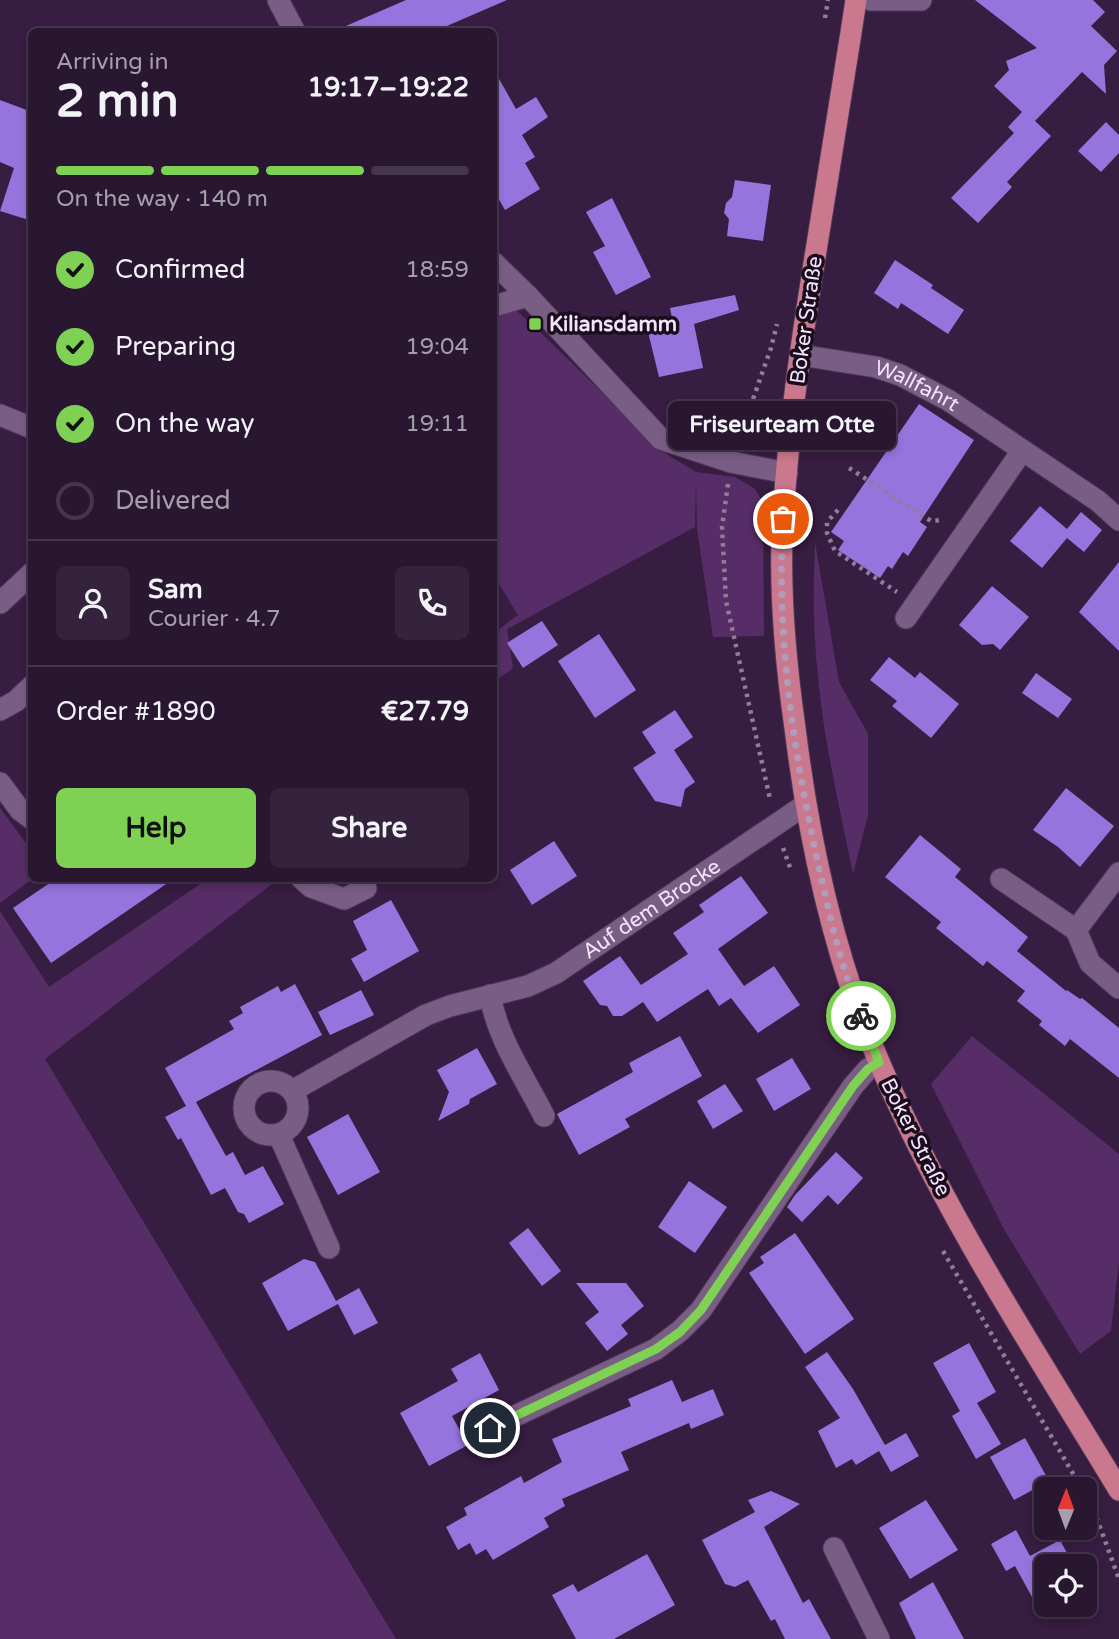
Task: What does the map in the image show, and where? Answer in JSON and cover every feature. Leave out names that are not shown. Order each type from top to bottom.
[{"type":"main road","name":"Boker Straße","points":[[856,0],[800,355],[786,473],[782,542],[783,636],[804,805],[835,936],[857,1008],[879,1062],[976,1256],[1119,1490]]},
{"type":"street","points":[[278,0],[293,28]]},
{"type":"street","points":[[872,0],[921,0]]},
{"type":"street","points":[[497,266],[661,439],[731,462],[786,473]]},
{"type":"street","points":[[497,305],[528,296]]},
{"type":"street","name":"Wallfahrt","points":[[800,355],[876,368],[900,375],[948,400],[1098,501],[1119,520]]},
{"type":"street","points":[[0,415],[28,426]]},
{"type":"street","points":[[910,611],[1022,451]]},
{"type":"street","points":[[0,603],[28,577]]},
{"type":"street","points":[[0,710],[28,690]]},
{"type":"street","points":[[0,783],[20,810],[28,816]]},
{"type":"street","name":"Auf dem Brocke","points":[[292,1091],[426,1015],[528,986],[556,973],[804,805]]},
{"type":"street","points":[[1076,930],[1119,873]]},
{"type":"street","points":[[1001,879],[1076,930],[1090,963],[1119,988]]},
{"type":"street","points":[[305,882],[311,887],[344,899],[366,888]]},
{"type":"street","points":[[490,996],[499,1032],[544,1116]]},
{"type":"street","points":[[490,1428],[656,1349],[680,1332],[701,1310],[853,1086],[868,1069],[879,1062]]},
{"type":"street","points":[[271,1081],[292,1091],[298,1103],[297,1116],[290,1128],[279,1135],[267,1135],[256,1131],[247,1123],[243,1112],[244,1100],[250,1090],[260,1083],[271,1081]]},
{"type":"street","points":[[279,1135],[329,1248]]},
{"type":"street","points":[[834,1548],[879,1639]]},
{"type":"path","points":[[731,462],[771,348]]},
{"type":"path","points":[[849,468],[931,521],[941,519],[965,534]]},
{"type":"path","points":[[838,510],[827,522],[827,533],[835,551],[910,611]]},
{"type":"path","points":[[1097,1519],[1119,1579]]},
{"type":"shaded area","points":[[497,293],[663,452],[696,472],[735,477],[754,488],[763,502],[764,636],[713,637],[697,529],[696,480],[695,527],[507,629],[513,668],[497,680],[497,631],[518,615],[497,581]]},
{"type":"shaded area","points":[[815,542],[839,682],[868,734],[868,815],[853,874],[824,726],[816,660]]},
{"type":"shaded area","points":[[0,808],[28,846],[28,882],[0,903]]},
{"type":"shaded area","points":[[203,882],[272,884],[45,1059],[396,1639],[0,1639],[0,911],[49,987]]},
{"type":"shaded area","points":[[972,1036],[1119,1154],[1119,1262],[1111,1331],[1080,1354],[1005,1231],[931,1084]]},
{"type":"building","points":[[406,0],[507,0],[442,28],[341,28]]},
{"type":"building","points":[[975,0],[1093,0],[1105,12],[1091,26],[1117,51],[1104,65],[1106,94],[1082,72],[1035,121],[1051,136],[1007,182],[1012,187],[978,223],[951,198],[1014,133],[1008,127],[1022,112],[994,86],[1009,70],[1006,61],[1037,48]]},
{"type":"building","points":[[497,75],[516,109],[536,97],[548,117],[522,135],[535,157],[525,163],[540,189],[505,210],[497,196]]},
{"type":"building","points":[[0,100],[28,110],[28,220],[0,211],[14,168],[0,162]]},
{"type":"building","points":[[1106,122],[1119,135],[1119,153],[1101,172],[1078,151]]},
{"type":"building","points":[[735,180],[771,185],[763,241],[727,236],[729,219],[724,213],[726,203],[732,197]]},
{"type":"building","points":[[612,198],[651,277],[616,295],[593,252],[605,246],[586,212]]},
{"type":"building","points":[[895,260],[964,310],[948,334],[901,303],[898,309],[874,293]]},
{"type":"building","points":[[735,295],[739,310],[694,324],[703,368],[659,377],[648,332],[674,328],[670,308]]},
{"type":"building","points":[[919,404],[974,440],[920,522],[927,527],[908,556],[903,552],[892,569],[888,566],[880,578],[838,550],[844,541],[831,532]]},
{"type":"building","points":[[1040,506],[1067,529],[1081,512],[1102,530],[1084,552],[1067,538],[1042,568],[1010,541]]},
{"type":"building","points":[[1119,562],[1119,651],[1079,612]]},
{"type":"building","points":[[992,586],[1029,617],[1000,650],[993,644],[982,645],[959,625]]},
{"type":"building","points":[[542,621],[558,645],[523,668],[507,643]]},
{"type":"building","points":[[599,634],[636,690],[595,718],[558,661]]},
{"type":"building","points":[[889,657],[915,678],[920,672],[959,704],[931,738],[892,706],[897,701],[870,680]]},
{"type":"building","points":[[1036,673],[1072,699],[1058,718],[1022,693]]},
{"type":"building","points":[[675,710],[693,737],[674,750],[695,782],[685,789],[681,807],[655,801],[633,768],[656,753],[642,732]]},
{"type":"building","points":[[1066,788],[1114,826],[1080,867],[1058,847],[1033,830]]},
{"type":"building","points":[[920,835],[961,869],[955,877],[1028,937],[1017,951],[1066,991],[1082,998],[1119,1028],[1119,1078],[1070,1039],[1065,1046],[1039,1025],[1042,1021],[1017,1001],[1025,991],[987,961],[983,966],[936,928],[941,922],[885,877]]},
{"type":"building","points":[[554,841],[577,876],[532,905],[510,870]]},
{"type":"building","points":[[741,876],[768,913],[718,949],[744,986],[774,966],[800,1005],[758,1033],[731,998],[719,1006],[708,989],[657,1022],[643,1002],[622,1016],[613,1016],[607,1006],[600,1005],[583,981],[620,956],[641,985],[688,954],[673,933],[704,912],[699,905]]},
{"type":"building","points":[[51,882],[169,882],[51,963],[13,908]]},
{"type":"building","points":[[391,900],[419,951],[364,982],[351,959],[367,950],[353,921]]},
{"type":"building","points":[[295,984],[322,1035],[196,1102],[226,1156],[233,1152],[245,1175],[263,1166],[284,1204],[249,1223],[244,1214],[238,1212],[225,1188],[211,1195],[181,1138],[178,1140],[165,1117],[186,1106],[165,1068],[234,1029],[229,1021],[243,1013],[240,1007],[278,986],[281,992]]},
{"type":"building","points":[[361,990],[374,1015],[330,1035],[318,1012]]},
{"type":"building","points":[[680,1036],[702,1076],[625,1119],[630,1127],[579,1155],[557,1114],[633,1072],[629,1063]]},
{"type":"building","points":[[477,1048],[497,1084],[438,1121],[449,1092],[437,1070]]},
{"type":"building","points":[[792,1058],[811,1089],[774,1111],[756,1079]]},
{"type":"building","points":[[725,1084],[743,1111],[713,1129],[697,1101]]},
{"type":"building","points":[[348,1114],[380,1172],[338,1195],[307,1137]]},
{"type":"building","points":[[836,1152],[863,1178],[838,1205],[828,1195],[802,1222],[787,1207]]},
{"type":"building","points":[[689,1181],[727,1207],[695,1253],[658,1227]]},
{"type":"building","points":[[528,1228],[561,1271],[542,1286],[509,1243]]},
{"type":"building","points":[[795,1233],[854,1319],[805,1354],[749,1273],[764,1263],[760,1257]]},
{"type":"building","points":[[304,1259],[315,1262],[336,1301],[359,1288],[378,1323],[354,1335],[338,1304],[288,1331],[262,1283]]},
{"type":"building","points":[[576,1283],[626,1283],[644,1306],[621,1325],[628,1334],[607,1351],[585,1323],[599,1312]]},
{"type":"building","points":[[969,1343],[996,1392],[977,1403],[1001,1444],[976,1459],[952,1416],[960,1411],[933,1363]]},
{"type":"building","points":[[827,1352],[853,1389],[885,1445],[906,1433],[919,1456],[891,1472],[879,1451],[856,1465],[852,1459],[836,1468],[818,1431],[840,1418],[805,1367]]},
{"type":"building","points":[[480,1353],[499,1390],[452,1416],[468,1445],[429,1466],[400,1413],[458,1381],[451,1369]]},
{"type":"building","points":[[672,1380],[682,1402],[713,1389],[724,1415],[691,1429],[689,1423],[621,1452],[629,1470],[562,1499],[565,1506],[544,1518],[549,1527],[493,1560],[486,1549],[476,1555],[470,1543],[458,1550],[446,1527],[467,1515],[464,1508],[521,1476],[524,1483],[562,1462],[552,1439],[631,1406],[628,1399]]},
{"type":"building","points":[[1025,1438],[1047,1477],[1034,1477],[1034,1489],[1014,1500],[990,1457]]},
{"type":"building","points":[[771,1491],[800,1504],[764,1527],[803,1603],[809,1599],[831,1639],[785,1639],[775,1619],[771,1621],[748,1580],[735,1587],[725,1584],[702,1540],[755,1512],[748,1500]]},
{"type":"building","points":[[926,1500],[958,1550],[910,1579],[879,1528]]},
{"type":"building","points":[[1016,1530],[1030,1556],[1060,1540],[1068,1554],[1034,1554],[1034,1601],[1015,1566],[1006,1571],[991,1544]]},
{"type":"building","points":[[647,1554],[675,1605],[614,1639],[576,1639],[552,1595],[573,1584],[578,1592]]},
{"type":"building","points":[[933,1582],[964,1639],[916,1639],[899,1603]]},
{"type":"way so far","points":[[783,519],[783,636],[804,805],[835,936],[861,1016]]},
{"type":"place","name":"Kiliansdamm","points":[[535,324]]},
{"type":"place","name":"Friseurteam Otte","points":[[783,519]]},
{"type":"route","points":[[490,1428],[656,1349],[680,1332],[701,1310],[853,1086],[868,1069],[879,1062],[861,1016]]}]
